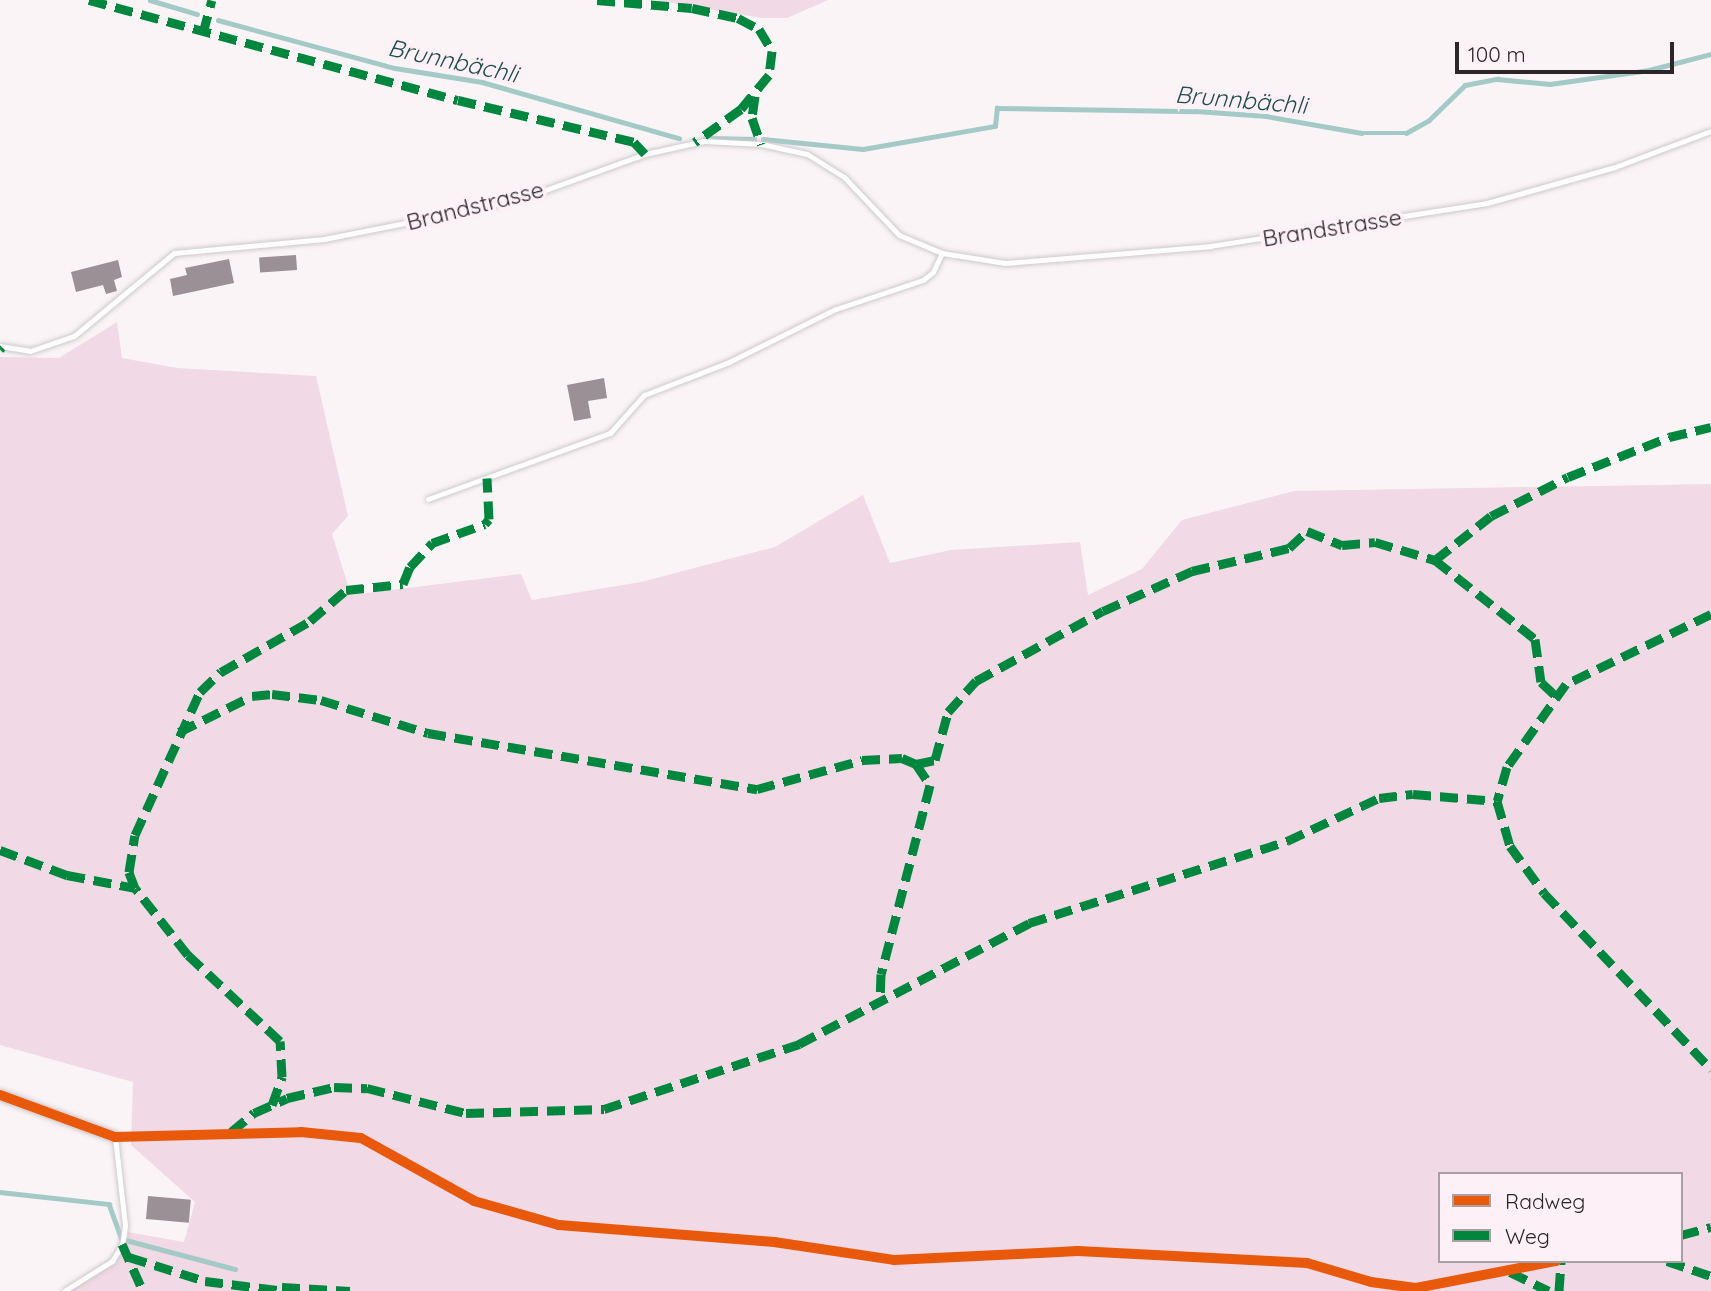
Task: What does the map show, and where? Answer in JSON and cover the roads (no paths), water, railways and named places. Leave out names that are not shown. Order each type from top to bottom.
[{"type":"street","points":[[0,1095],[115,1138]]},
{"type":"lane","name":"Brandstrasse","points":[[0,346],[30,351],[74,336],[174,253],[324,239],[475,209],[540,192],[645,154],[704,141],[761,144],[807,154],[849,180],[898,235],[942,253],[1005,263],[1210,246],[1395,219],[1524,195],[1711,131]]},
{"type":"lane","points":[[428,499],[610,433],[644,396],[729,362],[836,309],[923,280],[933,272],[942,253]]},
{"type":"lane","points":[[64,1291],[112,1261],[122,1245],[125,1225],[115,1138]]},
{"type":"waterway","name":"Brunnbächli","points":[[150,0],[197,14]]},
{"type":"waterway","name":"Brunnbächli","points":[[218,20],[395,68],[482,82],[679,138]]},
{"type":"waterway","name":"Brunnbächli","points":[[763,139],[863,149],[995,126],[997,108],[1196,111],[1266,116],[1362,133],[1406,133],[1429,120],[1465,85],[1497,79],[1550,84],[1649,70],[1711,54]]},
{"type":"waterway","name":"Brunnbächli","points":[[705,138],[754,139]]},
{"type":"waterway","points":[[0,1192],[109,1204],[122,1239],[235,1269]]}]
